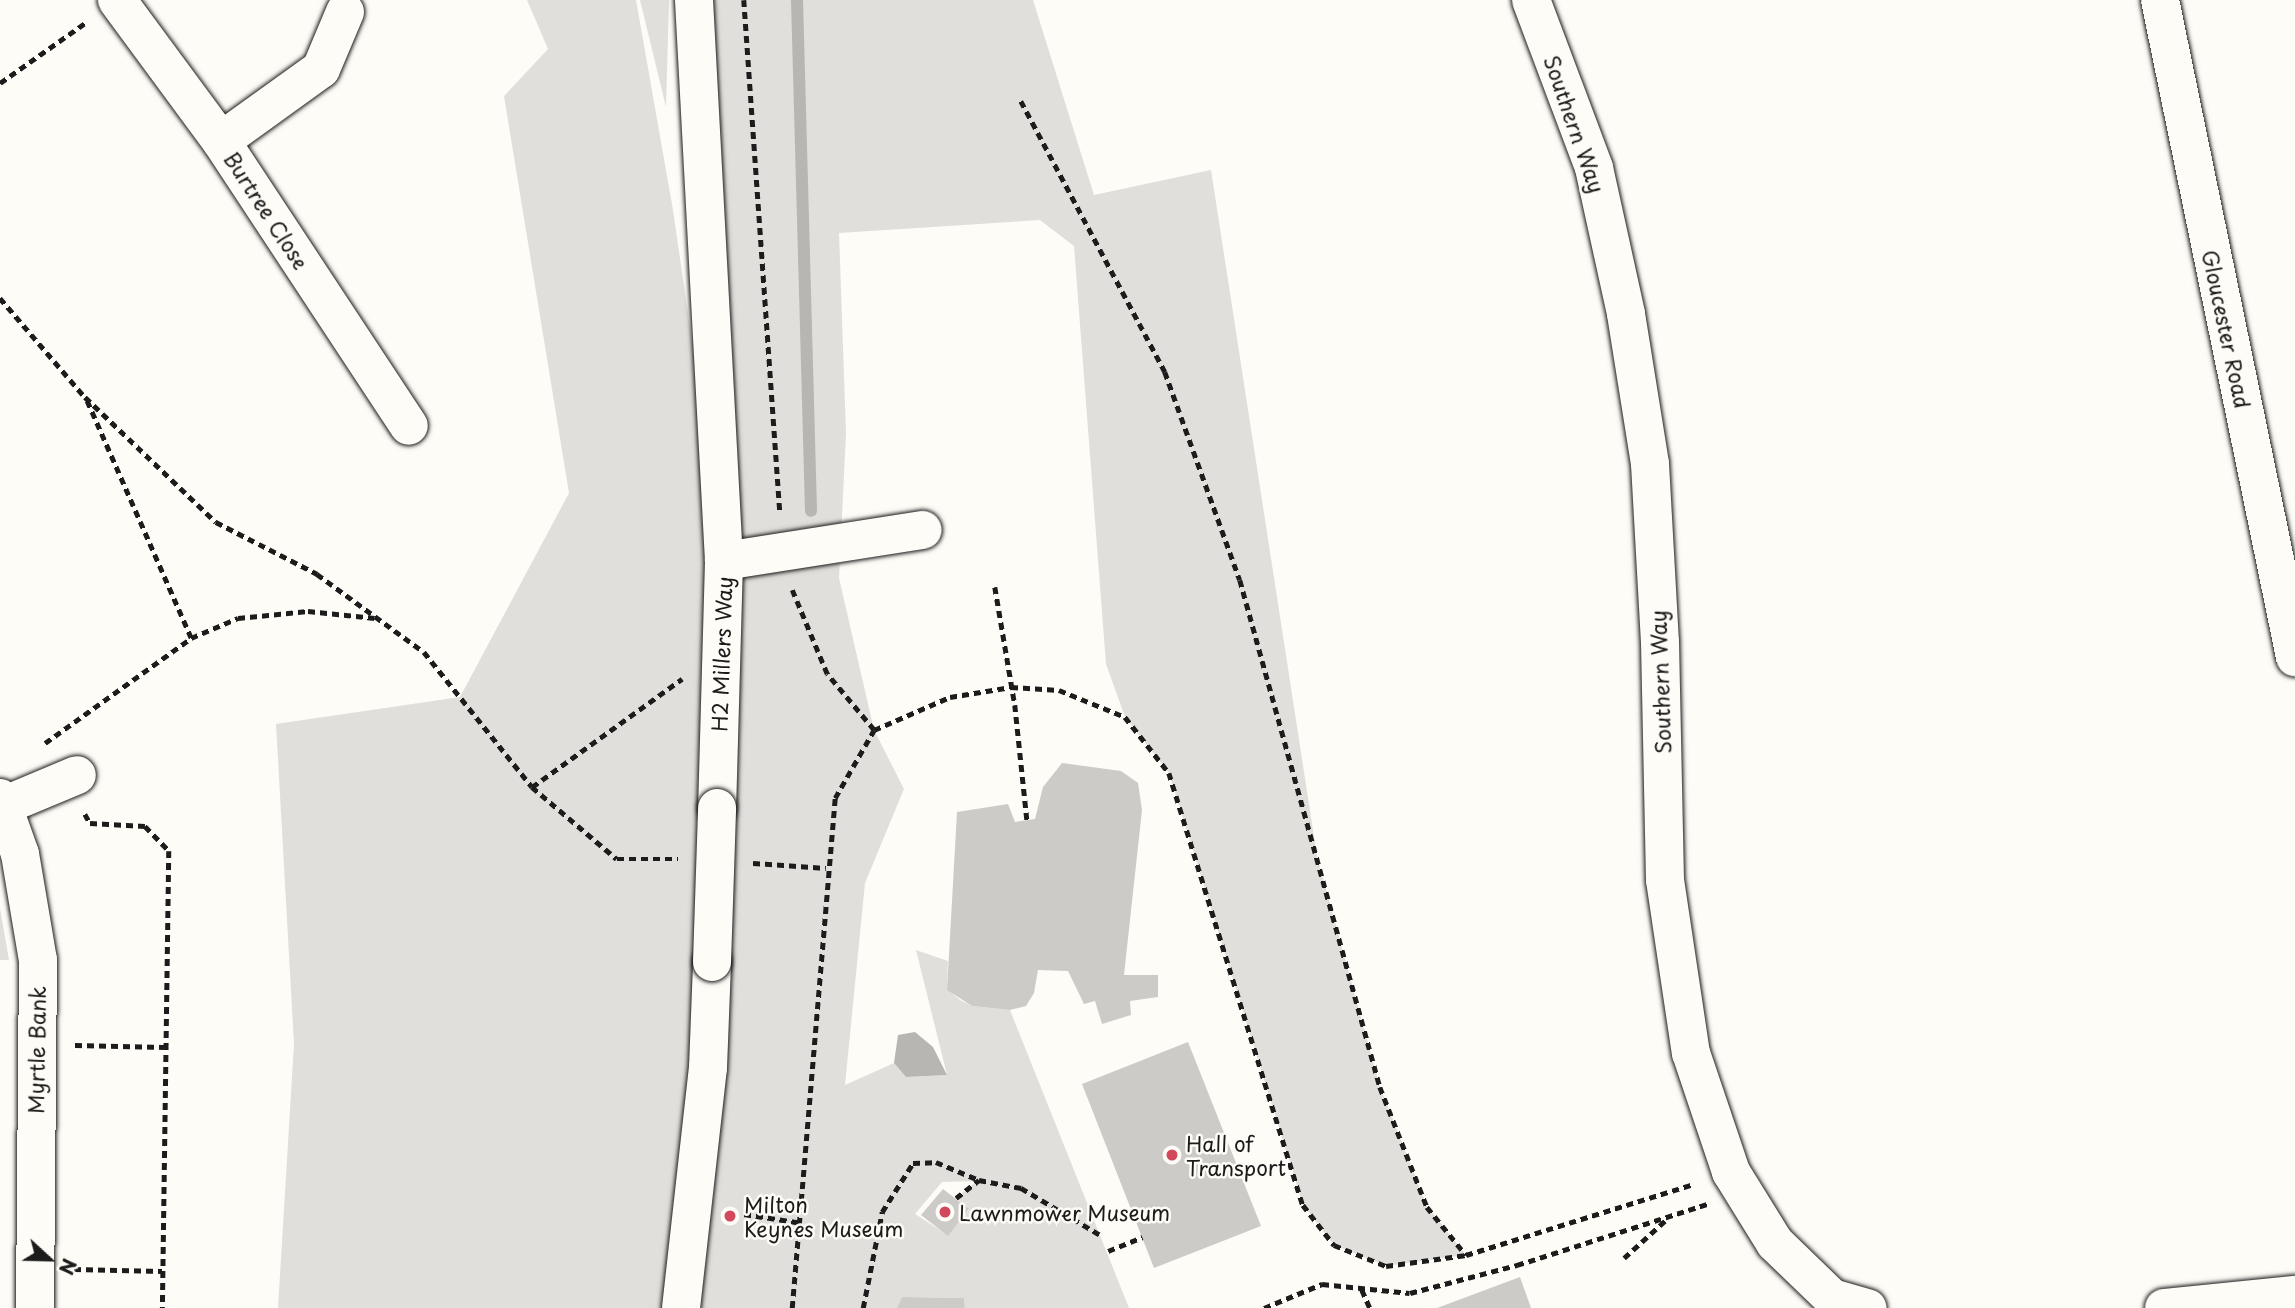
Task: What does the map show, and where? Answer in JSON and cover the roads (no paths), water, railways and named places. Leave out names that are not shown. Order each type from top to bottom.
[{"type":"street","name":"H2 Millers Way","points":[[681,1308],[708,1068],[724,561],[694,0]]},
{"type":"street","name":"Southern Way","points":[[1531,0],[1594,169],[1626,314],[1650,464],[1660,642],[1665,880],[1690,1053],[1737,1183],[1775,1243],[1832,1298],[1868,1308]]},
{"type":"street","name":"Gloucester Road","points":[[2160,0],[2295,657]]},
{"type":"street","name":"Burtree Close","points":[[106,8],[221,141],[408,426]]},
{"type":"street","points":[[221,141],[321,69],[345,12]]},
{"type":"street","points":[[724,561],[923,530]]},
{"type":"street","points":[[1,802],[71,778]]},
{"type":"street","name":"Myrtle Bank","points":[[1,802],[20,854],[38,960],[34,1308]]},
{"type":"street","points":[[2164,1308],[2295,1295]]},
{"type":"waterway","points":[[797,0],[811,511]]},
{"type":"place","name":"Hall of Transport","points":[[1172,1155]]},
{"type":"place","name":"Lawnmower Museum","points":[[945,1212]]},
{"type":"place","name":"Milton Keynes Museum","points":[[730,1216]]}]
